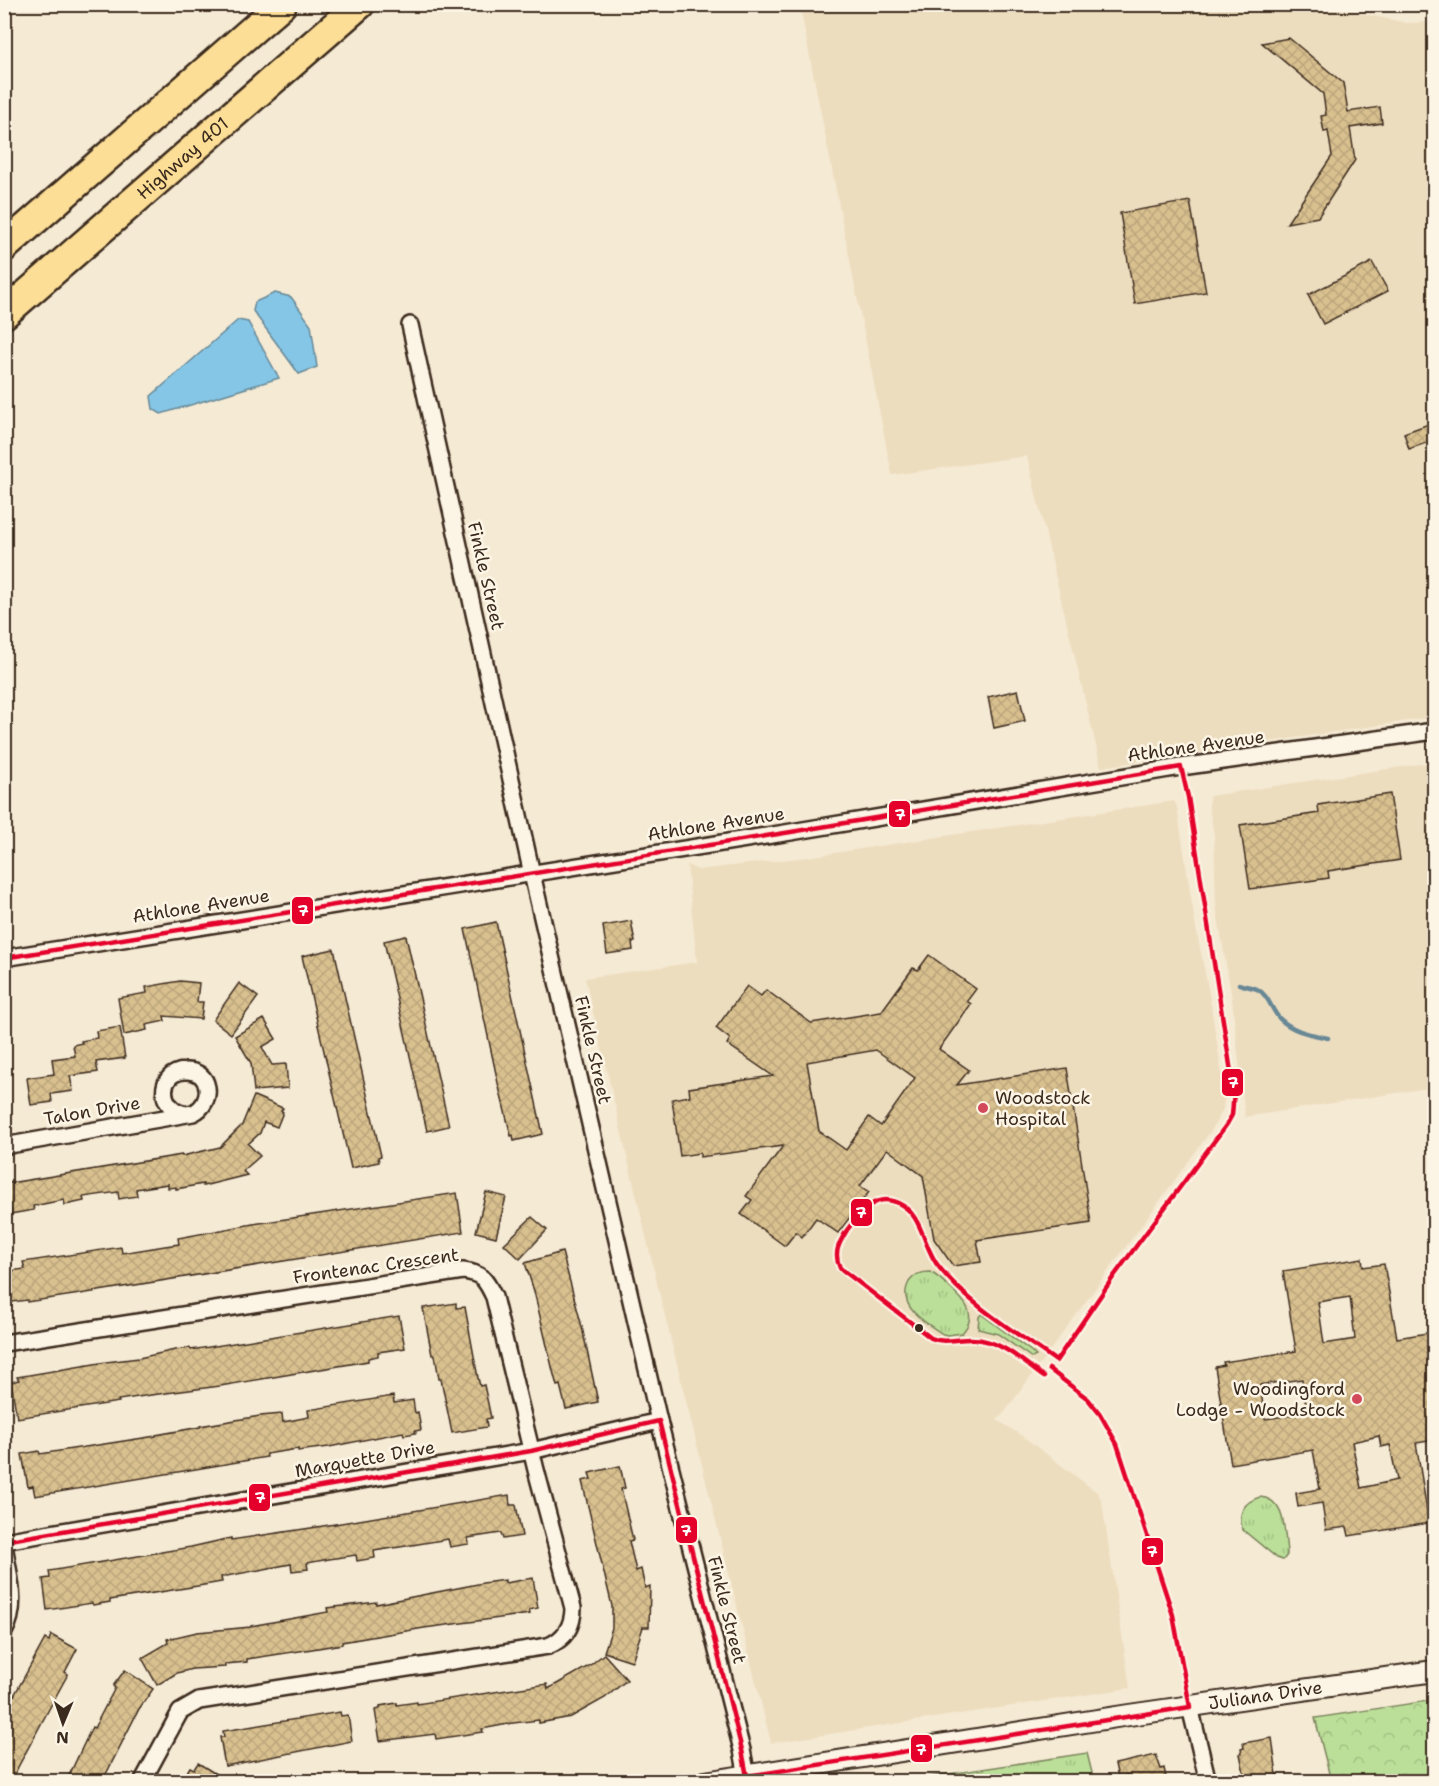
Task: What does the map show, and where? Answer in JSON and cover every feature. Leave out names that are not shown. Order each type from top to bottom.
[{"type":"highway","points":[[4,247],[282,4]]},
{"type":"highway","name":"Highway 401","points":[[4,314],[360,4]]},
{"type":"street","name":"Finkle Street","points":[[410,325],[532,874],[659,1421],[742,1750],[747,1778]]},
{"type":"street","name":"Athlone Avenue","points":[[4,958],[1181,767],[1434,731]]},
{"type":"street","name":"Talon Drive","points":[[4,1146],[186,1114]]},
{"type":"street","name":"Frontenac Crescent","points":[[4,1343],[463,1271],[486,1279],[494,1297],[531,1451],[573,1608],[571,1626],[556,1642],[548,1646],[199,1701],[180,1712],[142,1782]]},
{"type":"street","name":"Marquette Drive","points":[[4,1543],[531,1451],[659,1421]]},
{"type":"street","points":[[4,1543],[13,1605],[4,1632]]},
{"type":"street","name":"Juliana Drive","points":[[705,1782],[747,1778],[1190,1707],[1434,1671]]},
{"type":"street","points":[[1190,1707],[1208,1782]]},
{"type":"shaded area","points":[[840,4],[1316,4],[1407,23],[1434,22],[1434,717],[1101,767],[1027,456],[892,475],[801,12]]},
{"type":"shaded area","points":[[1434,762],[1434,1087],[1245,1117],[1232,999],[1216,906],[1214,835],[1209,796]]},
{"type":"shaded area","points":[[1174,801],[1177,807],[1225,1093],[1223,1109],[1213,1128],[997,1420],[1021,1435],[1098,1493],[1102,1502],[1130,1688],[771,1743],[661,1300],[585,978],[697,962],[687,865],[698,870],[808,857]]},
{"type":"green space","points":[[930,1272],[941,1279],[968,1308],[969,1320],[962,1333],[943,1334],[928,1325],[909,1306],[906,1291],[909,1282],[918,1274]]},
{"type":"green space","points":[[981,1314],[1036,1356],[1032,1358],[998,1334],[978,1329]]},
{"type":"green space","points":[[1260,1497],[1275,1503],[1282,1517],[1287,1551],[1283,1560],[1277,1558],[1243,1530],[1241,1514],[1243,1509],[1249,1502]]},
{"type":"green space","points":[[1434,1700],[1434,1781],[1331,1781],[1315,1718]]},
{"type":"green space","points":[[1087,1753],[1094,1781],[903,1781]]},
{"type":"water","points":[[275,293],[291,297],[311,325],[317,367],[299,374],[253,311],[255,302]]},
{"type":"water","points":[[238,320],[248,322],[279,378],[161,414],[153,409],[151,396]]},
{"type":"building","points":[[1289,38],[1343,83],[1348,112],[1380,107],[1382,123],[1350,128],[1355,160],[1318,217],[1287,223],[1332,156],[1328,131],[1324,132],[1321,116],[1326,115],[1323,94],[1262,43]]},
{"type":"building","points":[[1190,201],[1206,292],[1135,304],[1120,213]]},
{"type":"building","points":[[1372,262],[1388,291],[1323,324],[1308,295]]},
{"type":"building","points":[[1434,422],[1434,440],[1409,449],[1404,433]]},
{"type":"building","points":[[1018,690],[1025,721],[994,728],[988,697]]},
{"type":"building","points":[[1390,794],[1400,860],[1328,871],[1329,878],[1250,889],[1240,825],[1319,813],[1318,805]]},
{"type":"building","points":[[631,921],[635,942],[632,942],[633,950],[607,954],[603,926]]},
{"type":"building","points":[[496,922],[543,1134],[514,1141],[498,1083],[465,929]]},
{"type":"building","points":[[406,936],[449,1126],[427,1131],[384,941]]},
{"type":"building","points":[[334,949],[381,1156],[378,1157],[379,1162],[351,1168],[302,956]]},
{"type":"building","name":"Woodstock Hospital","points":[[929,955],[976,989],[967,1001],[971,1004],[939,1049],[969,1070],[957,1085],[1067,1068],[1091,1223],[977,1240],[981,1262],[953,1266],[934,1239],[923,1176],[887,1149],[860,1186],[869,1192],[838,1233],[816,1218],[802,1237],[796,1232],[785,1246],[741,1214],[752,1200],[746,1196],[783,1146],[700,1157],[700,1153],[680,1156],[672,1099],[690,1096],[689,1088],[773,1076],[727,1044],[730,1039],[716,1028],[747,986],[761,996],[766,990],[811,1023],[881,1012],[913,968],[918,970]],"holes":[[[876,1050],[915,1078],[881,1126],[869,1117],[846,1150],[819,1131],[807,1062]]]},
{"type":"building","points":[[180,981],[199,983],[197,1002],[203,1002],[201,1019],[164,1016],[165,1021],[146,1025],[147,1030],[124,1035],[118,998],[147,993],[146,987]]},
{"type":"building","points":[[239,983],[258,997],[231,1034],[213,1020]]},
{"type":"building","points":[[264,1019],[276,1039],[262,1047],[272,1065],[286,1064],[288,1088],[254,1091],[251,1063],[235,1036]]},
{"type":"building","points":[[120,1027],[125,1058],[96,1062],[98,1072],[70,1076],[73,1091],[51,1094],[52,1102],[31,1105],[27,1078],[54,1074],[52,1059],[75,1056],[73,1045],[97,1038],[96,1031]]},
{"type":"building","points":[[254,1096],[283,1108],[281,1111],[283,1112],[277,1127],[264,1122],[260,1133],[248,1144],[260,1156],[243,1171],[247,1175],[203,1186],[203,1184],[176,1189],[176,1187],[168,1188],[168,1184],[136,1189],[137,1196],[119,1199],[118,1192],[83,1197],[84,1201],[65,1205],[64,1200],[33,1206],[34,1210],[4,1215],[4,1184],[182,1156],[220,1147],[242,1125]]},
{"type":"building","points":[[486,1192],[506,1197],[496,1237],[476,1232]]},
{"type":"building","points":[[457,1193],[463,1232],[80,1294],[4,1303],[4,1272],[25,1269],[23,1262],[121,1247],[122,1253],[179,1244],[178,1238],[253,1224]]},
{"type":"building","points":[[532,1217],[547,1230],[520,1259],[504,1244]]},
{"type":"building","points":[[562,1252],[582,1327],[598,1402],[566,1409],[560,1385],[557,1386],[525,1263]]},
{"type":"building","name":"Woodingford Lodge - Woodstock","points":[[1362,1258],[1363,1267],[1384,1264],[1397,1338],[1434,1332],[1434,1376],[1429,1377],[1434,1408],[1434,1440],[1416,1443],[1429,1523],[1349,1536],[1347,1527],[1326,1530],[1322,1503],[1298,1507],[1296,1493],[1320,1489],[1313,1450],[1231,1464],[1215,1367],[1224,1365],[1223,1362],[1296,1351],[1283,1271]],"holes":[[[1350,1297],[1355,1339],[1324,1344],[1318,1302]],[[1302,1379],[1307,1413],[1265,1419],[1260,1385]],[[1379,1436],[1381,1447],[1390,1445],[1397,1480],[1361,1488],[1352,1442]]]},
{"type":"building","points":[[456,1303],[456,1308],[465,1307],[478,1378],[480,1386],[484,1385],[491,1418],[486,1419],[487,1427],[452,1433],[435,1355],[432,1355],[423,1308]]},
{"type":"building","points":[[399,1316],[405,1348],[378,1352],[378,1356],[368,1358],[368,1361],[17,1418],[11,1382],[19,1380],[17,1377]]},
{"type":"building","points":[[393,1396],[394,1403],[413,1400],[421,1430],[415,1431],[416,1433],[404,1435],[403,1432],[329,1447],[266,1454],[267,1457],[35,1496],[33,1486],[28,1487],[22,1454],[39,1451],[40,1454],[156,1436],[260,1416],[282,1414],[283,1422],[309,1417],[308,1410]]},
{"type":"building","points":[[620,1466],[625,1488],[621,1489],[633,1540],[629,1541],[636,1571],[641,1569],[645,1588],[650,1586],[649,1627],[643,1627],[632,1661],[604,1652],[612,1628],[612,1606],[582,1481],[591,1479],[589,1473]]},
{"type":"building","points":[[509,1495],[510,1505],[516,1505],[522,1536],[503,1539],[501,1533],[468,1538],[469,1544],[450,1547],[448,1539],[374,1551],[375,1558],[357,1561],[356,1555],[329,1559],[307,1563],[308,1569],[292,1571],[291,1564],[221,1577],[222,1582],[110,1600],[110,1602],[93,1605],[92,1603],[47,1610],[43,1579],[50,1578],[49,1571],[231,1538],[231,1540],[311,1528]]},
{"type":"building","points":[[533,1578],[538,1608],[529,1610],[530,1614],[342,1642],[342,1644],[247,1659],[247,1662],[225,1664],[225,1667],[192,1669],[177,1673],[157,1685],[142,1658],[168,1643],[167,1639],[197,1632],[251,1627],[328,1612],[327,1608],[376,1602],[376,1604],[483,1583],[505,1580],[505,1583]]},
{"type":"building","points":[[51,1635],[77,1649],[65,1672],[68,1674],[10,1782],[4,1782],[4,1714],[45,1639],[49,1641]]},
{"type":"building","points":[[604,1654],[627,1680],[605,1698],[571,1717],[539,1723],[539,1720],[513,1723],[482,1729],[483,1732],[436,1739],[435,1734],[380,1741],[375,1710],[380,1709],[380,1706],[397,1703],[397,1705],[417,1702],[417,1704],[547,1684],[548,1689],[589,1666]]},
{"type":"building","points":[[125,1670],[153,1689],[139,1709],[102,1782],[66,1782],[92,1727],[94,1728],[115,1688],[113,1686]]},
{"type":"building","points":[[340,1712],[341,1716],[348,1715],[352,1741],[225,1766],[220,1737],[224,1737],[223,1731]]},
{"type":"building","points":[[1272,1738],[1278,1782],[1246,1782],[1240,1754],[1242,1754],[1241,1749],[1244,1748],[1243,1743]]},
{"type":"building","points":[[1156,1755],[1161,1769],[1164,1768],[1167,1782],[1127,1782],[1127,1775],[1118,1777],[1115,1764]]},
{"type":"building","points":[[198,1763],[229,1782],[181,1782],[190,1767],[194,1769]]},
{"type":"waterway","points":[[1239,984],[1261,992],[1280,1019],[1291,1027],[1328,1038]]},
{"type":"transit line","name":"7","points":[[4,958],[1181,767],[1188,797],[1234,1091],[1232,1115],[1227,1124],[1114,1276],[1056,1361],[994,1318],[951,1281],[934,1259],[913,1215],[898,1203],[882,1200],[868,1206],[847,1230],[838,1248],[837,1258],[840,1268],[931,1338],[946,1341],[973,1339],[993,1343],[1044,1377]]},
{"type":"transit line","name":"7","points":[[708,1782],[1190,1707],[1173,1615],[1117,1444],[1100,1414],[1088,1399],[1049,1369]]},
{"type":"transit line","name":"7","points":[[4,1541],[531,1451],[659,1421],[742,1750],[748,1782]]},
{"type":"place","name":"Woodstock Hospital","points":[[983,1108]]},
{"type":"place","name":"Woodingford Lodge - Woodstock","points":[[1357,1399]]}]
